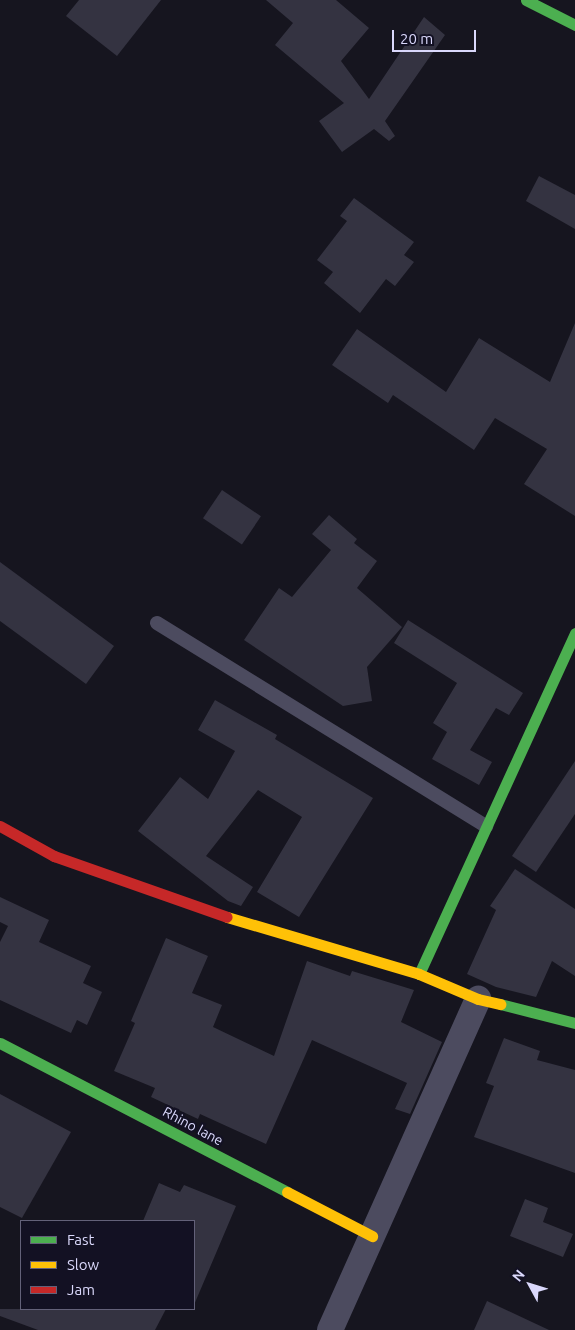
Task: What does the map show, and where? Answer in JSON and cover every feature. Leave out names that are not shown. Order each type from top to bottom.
[{"type":"street","points":[[526,0],[554,7],[575,25]]},
{"type":"street","points":[[419,974],[575,633]]},
{"type":"street","points":[[0,826],[54,856],[263,930],[419,974],[478,999],[575,1023]]},
{"type":"street","points":[[330,1330],[478,999]]},
{"type":"street","name":"Rhino lane","points":[[0,1043],[372,1236]]},
{"type":"lane","points":[[157,623],[486,826]]},
{"type":"building","points":[[79,0],[161,0],[117,56],[66,16]]},
{"type":"building","points":[[266,0],[336,0],[369,28],[341,61],[369,99],[424,17],[445,35],[385,121],[395,136],[389,141],[374,129],[342,152],[319,121],[344,103],[275,45],[293,23]]},
{"type":"building","points":[[539,176],[575,195],[575,229],[526,201]]},
{"type":"building","points":[[354,198],[414,242],[404,255],[414,262],[395,286],[386,279],[360,313],[324,283],[333,272],[317,260],[347,221],[340,216]]},
{"type":"building","points":[[575,323],[575,516],[524,484],[547,449],[495,418],[474,450],[393,395],[388,403],[332,365],[357,329],[446,392],[479,338],[550,382]]},
{"type":"building","points":[[222,490],[261,516],[242,544],[203,518]]},
{"type":"building","points":[[329,515],[357,539],[354,543],[377,561],[357,588],[402,627],[367,667],[372,701],[343,706],[244,640],[279,588],[292,597],[331,550],[312,534]]},
{"type":"building","points":[[0,562],[114,646],[86,684],[0,621]]},
{"type":"building","points":[[408,620],[523,693],[509,715],[496,708],[470,750],[492,762],[479,785],[432,759],[447,732],[433,723],[457,683],[394,643]]},
{"type":"building","points":[[215,700],[277,735],[275,739],[373,798],[299,917],[257,892],[302,817],[258,790],[206,856],[253,887],[241,906],[228,901],[138,831],[180,777],[208,799],[235,751],[198,730]]},
{"type":"building","points":[[575,761],[575,814],[536,872],[512,856]]},
{"type":"building","points":[[515,869],[575,909],[575,976],[552,961],[536,997],[496,987],[467,974],[496,910],[490,906]]},
{"type":"building","points":[[0,897],[49,920],[39,942],[91,966],[83,983],[102,992],[87,1025],[77,1020],[71,1033],[0,1000],[0,942],[8,926],[0,922]]},
{"type":"building","points":[[166,938],[208,956],[192,993],[222,1005],[213,1027],[274,1056],[307,961],[350,976],[352,971],[414,990],[401,1022],[442,1042],[410,1114],[395,1109],[407,1083],[312,1040],[266,1144],[200,1114],[198,1119],[151,1097],[155,1088],[114,1071],[135,1023],[131,1021]]},
{"type":"building","points":[[504,1038],[540,1051],[537,1060],[575,1070],[575,1173],[474,1137],[494,1086],[486,1083]]},
{"type":"building","points":[[0,1094],[71,1132],[22,1218],[0,1207]]},
{"type":"building","points":[[159,1183],[180,1192],[184,1185],[236,1206],[195,1303],[195,1220],[143,1220]]},
{"type":"building","points":[[525,1199],[548,1208],[543,1222],[573,1234],[563,1257],[510,1236]]},
{"type":"building","points":[[487,1301],[549,1330],[474,1330]]},
{"type":"building","points":[[0,1309],[165,1310],[155,1330],[38,1330],[0,1316]]},
{"type":"traffic: fast","points":[[526,0],[575,25]]},
{"type":"traffic: fast","points":[[419,974],[575,633]]},
{"type":"traffic: fast","points":[[500,1004],[575,1023]]},
{"type":"traffic: fast","points":[[0,1043],[287,1192]]},
{"type":"traffic: slow","points":[[227,917],[419,974],[478,999],[500,1004]]},
{"type":"traffic: slow","points":[[287,1192],[372,1236]]},
{"type":"traffic: jam","points":[[0,826],[54,856],[227,917]]}]
